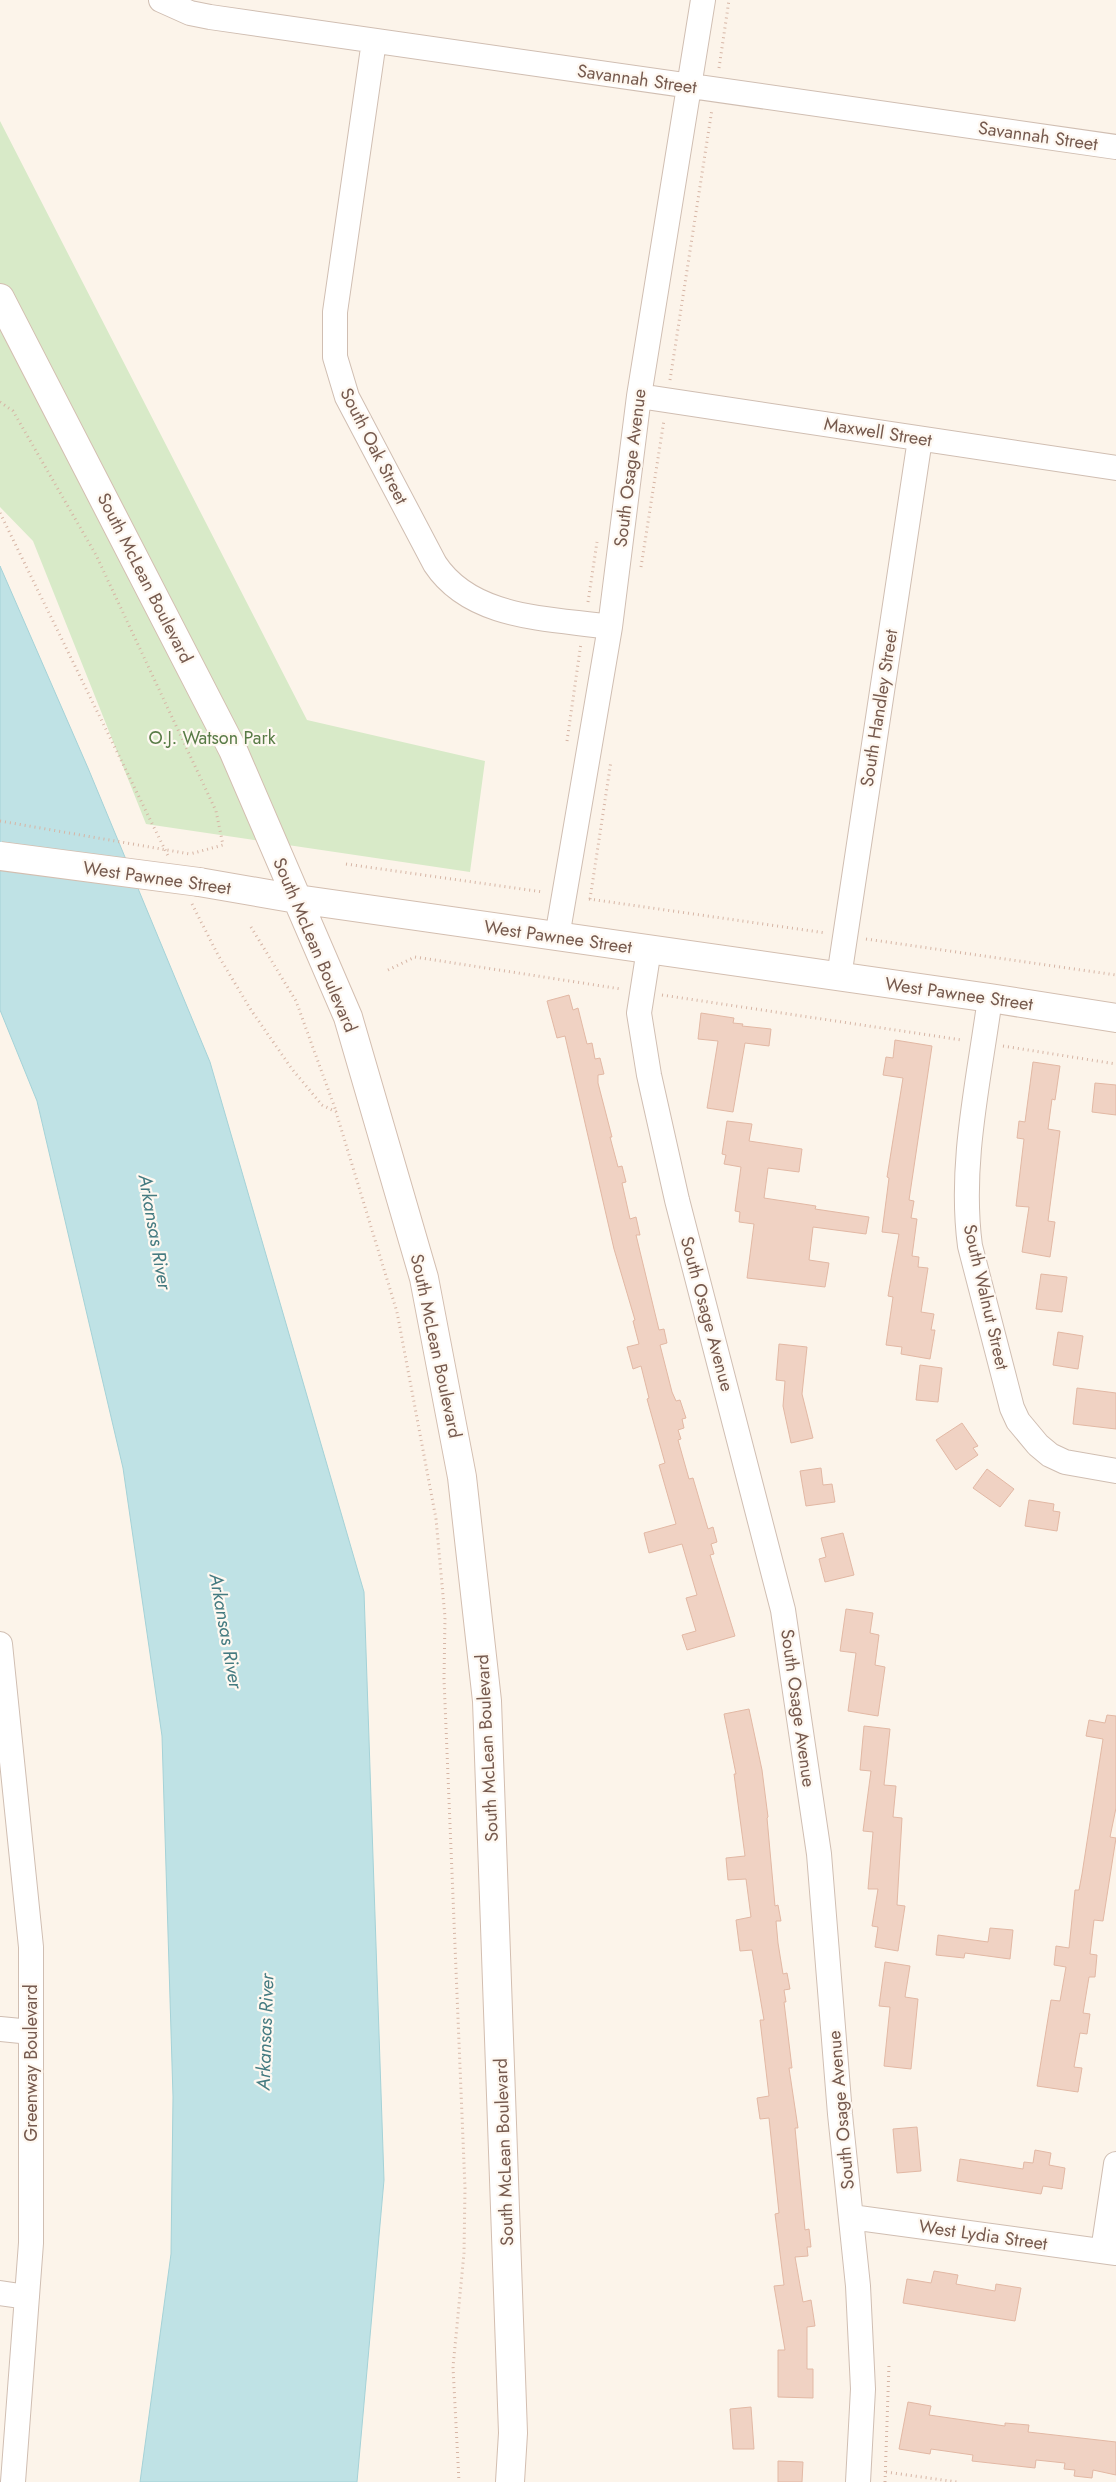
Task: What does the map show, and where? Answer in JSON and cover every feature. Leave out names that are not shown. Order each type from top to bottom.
[{"type":"main road","name":"South McLean Boulevard","points":[[0,298],[233,750],[348,1017],[424,1278],[462,1477],[487,1701],[513,2433],[510,2482]]},
{"type":"main road","name":"West Pawnee Street","points":[[0,856],[193,889],[297,899],[990,998],[1116,1018]]},
{"type":"street","name":"Savannah Street","points":[[161,0],[190,13],[1116,147]]},
{"type":"street","name":"South Osage Avenue","points":[[557,937],[610,627],[639,396],[691,86],[703,0]]},
{"type":"street","name":"South Oak Street","points":[[374,41],[335,312],[335,357],[347,397],[435,564],[446,580],[470,598],[495,609],[610,627]]},
{"type":"street","name":"Maxwell Street","points":[[639,396],[1116,468]]},
{"type":"street","name":"South Handley Street","points":[[839,977],[920,439]]},
{"type":"street","name":"South Osage Avenue","points":[[649,950],[640,1012],[649,1075],[677,1200],[783,1610],[819,1854],[858,2286],[862,2389],[858,2482]]},
{"type":"street","name":"South Walnut Street","points":[[990,998],[966,1178],[967,1224],[970,1246],[1012,1408],[1026,1432],[1050,1455],[1065,1462],[1116,1471]]},
{"type":"street","name":"Greenway Boulevard","points":[[0,1644],[31,1947],[31,2243],[13,2482]]},
{"type":"street","points":[[0,2029],[31,2032]]},
{"type":"street","points":[[1109,2252],[1116,2164]]},
{"type":"street","name":"West Lydia Street","points":[[851,2217],[1109,2252]]},
{"type":"street","points":[[0,2292],[27,2296]]},
{"type":"path","points":[[640,576],[729,0]]},
{"type":"path","points":[[0,402],[12,411],[96,555],[216,811],[223,845],[190,854],[0,821]]},
{"type":"path","points":[[0,513],[171,860]]},
{"type":"path","points":[[590,899],[612,752]]},
{"type":"path","points":[[346,864],[1116,975]]},
{"type":"path","points":[[193,889],[218,955],[251,1010],[292,1069],[322,1105],[336,1112]]},
{"type":"path","points":[[251,927],[296,1002],[336,1112],[397,1312],[436,1519],[444,1607],[444,1679],[465,2188],[464,2253],[453,2367],[459,2482]]},
{"type":"path","points":[[388,970],[415,958],[1116,1064]]},
{"type":"path","points":[[885,2482],[889,2364]]},
{"type":"path","points":[[886,2472],[958,2482]]},
{"type":"green space","name":"O.J. Watson Park","points":[[0,121],[307,720],[485,761],[470,872],[146,824],[33,541],[0,507]]},
{"type":"water","name":"Arkansas River","points":[[0,566],[88,768],[210,1062],[364,1592],[384,2180],[357,2482],[140,2482],[171,2254],[173,2097],[162,1736],[123,1468],[37,1101],[0,1010]]},
{"type":"building","points":[[569,995],[573,1010],[578,1008],[587,1044],[592,1043],[595,1059],[600,1058],[604,1074],[598,1075],[598,1083],[612,1137],[610,1137],[618,1167],[622,1166],[626,1182],[622,1183],[630,1219],[636,1217],[640,1235],[636,1235],[659,1330],[664,1329],[667,1343],[660,1345],[672,1392],[676,1401],[680,1400],[686,1418],[682,1419],[684,1428],[678,1430],[681,1439],[678,1440],[689,1479],[693,1478],[708,1529],[713,1527],[717,1542],[711,1544],[714,1554],[710,1555],[735,1636],[687,1650],[682,1635],[696,1631],[686,1598],[697,1595],[682,1544],[649,1553],[644,1533],[676,1524],[659,1465],[665,1463],[647,1399],[649,1398],[641,1366],[633,1369],[627,1347],[639,1344],[633,1321],[635,1320],[614,1249],[565,1036],[557,1038],[547,1001]]},
{"type":"building","points":[[701,1013],[734,1018],[733,1023],[743,1024],[742,1026],[771,1029],[769,1046],[745,1043],[733,1112],[707,1108],[718,1041],[698,1039]]},
{"type":"building","points":[[895,1040],[932,1046],[909,1200],[914,1201],[911,1218],[917,1219],[912,1256],[919,1257],[918,1267],[928,1268],[921,1312],[934,1314],[931,1330],[935,1330],[930,1359],[901,1354],[902,1347],[886,1345],[893,1297],[888,1296],[899,1234],[882,1232],[889,1178],[887,1177],[903,1078],[883,1075],[886,1057],[893,1058]]},
{"type":"building","points":[[1033,1062],[1060,1066],[1055,1100],[1052,1099],[1048,1129],[1060,1131],[1048,1221],[1055,1222],[1050,1257],[1022,1252],[1029,1207],[1016,1206],[1024,1139],[1017,1138],[1019,1121],[1025,1122]]},
{"type":"building","points":[[1095,1083],[1116,1085],[1116,1115],[1092,1112]]},
{"type":"building","points":[[727,1121],[752,1124],[749,1141],[802,1149],[799,1172],[768,1168],[764,1198],[816,1206],[815,1209],[869,1217],[866,1234],[813,1227],[809,1260],[829,1263],[825,1287],[747,1278],[754,1224],[739,1222],[740,1212],[735,1211],[741,1167],[724,1164],[726,1155],[722,1154]]},
{"type":"building","points":[[1041,1274],[1067,1277],[1062,1312],[1036,1309]]},
{"type":"building","points":[[1058,1332],[1083,1336],[1078,1369],[1053,1365]]},
{"type":"building","points":[[779,1344],[807,1347],[802,1394],[813,1438],[791,1443],[783,1406],[785,1381],[776,1380]]},
{"type":"building","points":[[920,1365],[942,1368],[938,1402],[916,1400]]},
{"type":"building","points":[[1077,1388],[1116,1393],[1116,1429],[1073,1424]]},
{"type":"building","points":[[962,1423],[978,1446],[973,1448],[978,1455],[956,1470],[936,1440]]},
{"type":"building","points":[[821,1468],[823,1485],[832,1484],[835,1502],[806,1506],[800,1471]]},
{"type":"building","points":[[987,1469],[1014,1489],[1000,1507],[973,1488]]},
{"type":"building","points":[[1029,1500],[1054,1504],[1053,1511],[1060,1512],[1057,1531],[1025,1526]]},
{"type":"building","points":[[843,1533],[854,1575],[825,1582],[819,1559],[826,1557],[821,1538]]},
{"type":"building","points":[[846,1609],[873,1613],[870,1633],[879,1635],[875,1665],[885,1667],[878,1716],[848,1711],[856,1653],[840,1651]]},
{"type":"building","points":[[749,1709],[762,1770],[768,1817],[775,1906],[778,1905],[781,1921],[776,1921],[778,1943],[783,1974],[787,1973],[790,1989],[784,1990],[792,2068],[789,2068],[798,2128],[795,2128],[805,2230],[809,2229],[811,2247],[807,2247],[808,2256],[795,2257],[803,2302],[811,2300],[815,2326],[807,2327],[807,2369],[813,2369],[813,2398],[778,2397],[778,2350],[785,2350],[774,2286],[784,2285],[775,2214],[779,2213],[769,2118],[760,2119],[757,2098],[769,2096],[760,2020],[764,2020],[752,1950],[740,1951],[736,1920],[751,1917],[746,1879],[728,1880],[726,1858],[745,1856],[734,1774],[736,1774],[724,1714]]},
{"type":"building","points":[[1107,1715],[1116,1716],[1116,1808],[1110,1837],[1116,1838],[1103,1921],[1094,1920],[1090,1954],[1097,1955],[1095,1977],[1089,1977],[1083,2013],[1090,2014],[1087,2034],[1080,2033],[1074,2067],[1082,2068],[1078,2092],[1037,2086],[1051,2000],[1060,2001],[1066,1967],[1054,1965],[1056,1946],[1069,1948],[1075,1890],[1079,1890],[1082,1874],[1103,1739],[1086,1736],[1089,1720],[1105,1723]]},
{"type":"building","points":[[864,1726],[890,1729],[884,1785],[896,1786],[893,1817],[902,1818],[897,1905],[905,1906],[898,1951],[875,1947],[878,1927],[872,1926],[878,1889],[868,1889],[873,1832],[863,1831],[871,1771],[860,1770]]},
{"type":"building","points":[[990,1928],[1013,1930],[1010,1959],[965,1953],[964,1958],[936,1955],[938,1935],[988,1942]]},
{"type":"building","points":[[885,1962],[910,1966],[905,1997],[918,1999],[911,2069],[884,2066],[890,2007],[879,2006]]},
{"type":"building","points":[[917,2127],[921,2171],[897,2173],[893,2129]]},
{"type":"building","points":[[1035,2150],[1051,2153],[1049,2165],[1065,2168],[1062,2189],[1043,2186],[1041,2194],[957,2181],[960,2159],[1023,2169],[1024,2162],[1033,2163]]},
{"type":"building","points":[[934,2271],[958,2275],[956,2284],[995,2291],[996,2284],[1021,2288],[1015,2321],[903,2303],[907,2279],[931,2283]]},
{"type":"building","points":[[908,2402],[931,2406],[929,2415],[1005,2426],[1005,2423],[1029,2425],[1028,2432],[1116,2442],[1116,2475],[1093,2470],[1092,2478],[1074,2476],[1075,2470],[1064,2469],[1065,2463],[1036,2460],[1035,2468],[972,2461],[973,2455],[931,2449],[930,2454],[899,2449]]},
{"type":"building","points":[[751,2407],[754,2449],[733,2449],[730,2409]]},
{"type":"building","points":[[778,2461],[803,2462],[802,2482],[778,2482]]}]
